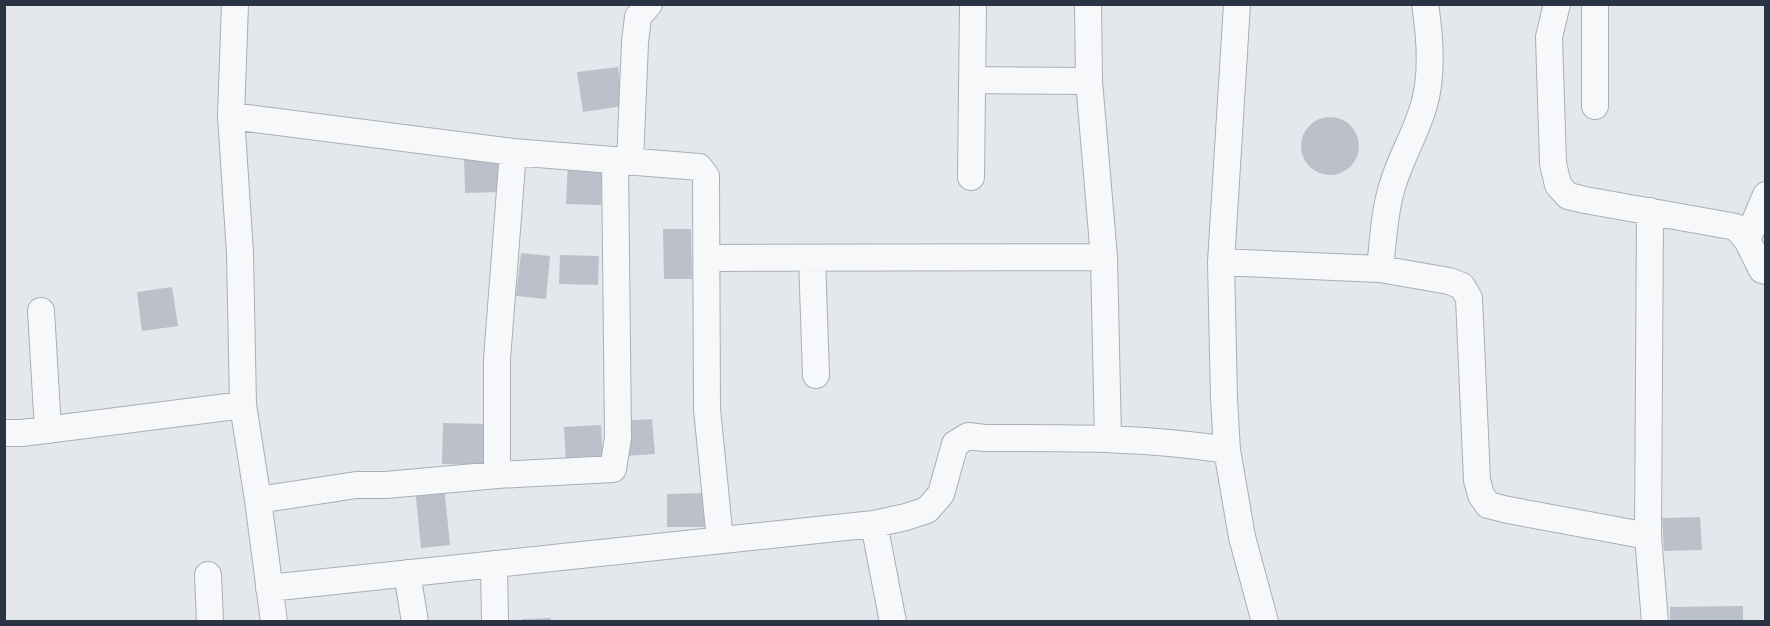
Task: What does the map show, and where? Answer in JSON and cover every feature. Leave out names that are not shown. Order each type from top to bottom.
[{"type":"street","points":[[235,4],[231,116],[240,253],[243,405],[274,621]]},
{"type":"street","points":[[258,500],[356,485],[386,485],[497,475],[613,469],[618,438],[622,161],[638,17],[649,4]]},
{"type":"street","points":[[971,177],[973,4]]},
{"type":"street","points":[[1088,4],[1089,81],[1104,257],[1108,439]]},
{"type":"street","points":[[1238,4],[1221,262],[1224,399],[1227,450],[1242,537],[1265,621]]},
{"type":"street","points":[[1380,269],[1386,214],[1392,186],[1425,104],[1429,45],[1425,4]]},
{"type":"street","points":[[1557,4],[1549,37],[1554,163],[1558,185],[1569,196],[1736,227],[1747,240],[1762,270],[1766,271]]},
{"type":"street","points":[[1595,4],[1595,106]]},
{"type":"street","points":[[972,80],[1089,81]]},
{"type":"street","points":[[231,116],[513,152],[699,167],[706,176],[707,409],[720,540]]},
{"type":"street","points":[[497,475],[498,359],[513,152]]},
{"type":"street","points":[[1747,240],[1766,195]]},
{"type":"street","points":[[1650,211],[1648,536],[1655,621]]},
{"type":"street","points":[[708,258],[1104,257]]},
{"type":"street","points":[[812,258],[816,375]]},
{"type":"street","points":[[1221,262],[1380,269],[1449,281],[1462,286],[1468,298],[1477,480],[1481,495],[1488,505],[1648,536]]},
{"type":"street","points":[[41,311],[48,430]]},
{"type":"street","points":[[4,433],[48,430],[243,405]]},
{"type":"street","points":[[269,588],[874,524],[927,510],[941,494],[955,444],[968,436],[1182,443],[1227,450]]},
{"type":"street","points":[[874,524],[893,621]]},
{"type":"street","points":[[494,564],[495,621]]},
{"type":"street","points":[[407,573],[415,621]]},
{"type":"street","points":[[208,575],[210,621]]},
{"type":"building","points":[[618,67],[623,106],[583,112],[577,72]]},
{"type":"building","points":[[1330,117],[1341,119],[1354,130],[1359,146],[1357,157],[1346,170],[1330,175],[1319,173],[1306,162],[1301,146],[1303,135],[1314,122]]},
{"type":"building","points":[[464,157],[501,157],[501,192],[465,193]]},
{"type":"building","points":[[568,162],[603,164],[601,205],[566,204]]},
{"type":"building","points":[[663,229],[691,229],[692,279],[664,279]]},
{"type":"building","points":[[521,253],[550,256],[546,299],[516,296]]},
{"type":"building","points":[[560,255],[599,256],[598,285],[559,284]]},
{"type":"building","points":[[172,287],[178,326],[142,331],[137,292]]},
{"type":"building","points":[[652,419],[655,454],[625,456],[623,421]]},
{"type":"building","points":[[443,423],[489,424],[488,465],[442,464]]},
{"type":"building","points":[[601,425],[603,459],[566,462],[564,427]]},
{"type":"building","points":[[444,485],[450,545],[421,548],[415,488]]},
{"type":"building","points":[[707,493],[708,527],[667,527],[667,494]]},
{"type":"building","points":[[1700,517],[1702,550],[1664,551],[1662,518]]},
{"type":"building","points":[[1743,606],[1743,622],[1670,622],[1670,607]]},
{"type":"building","points":[[551,618],[551,622],[522,622],[522,619]]}]
